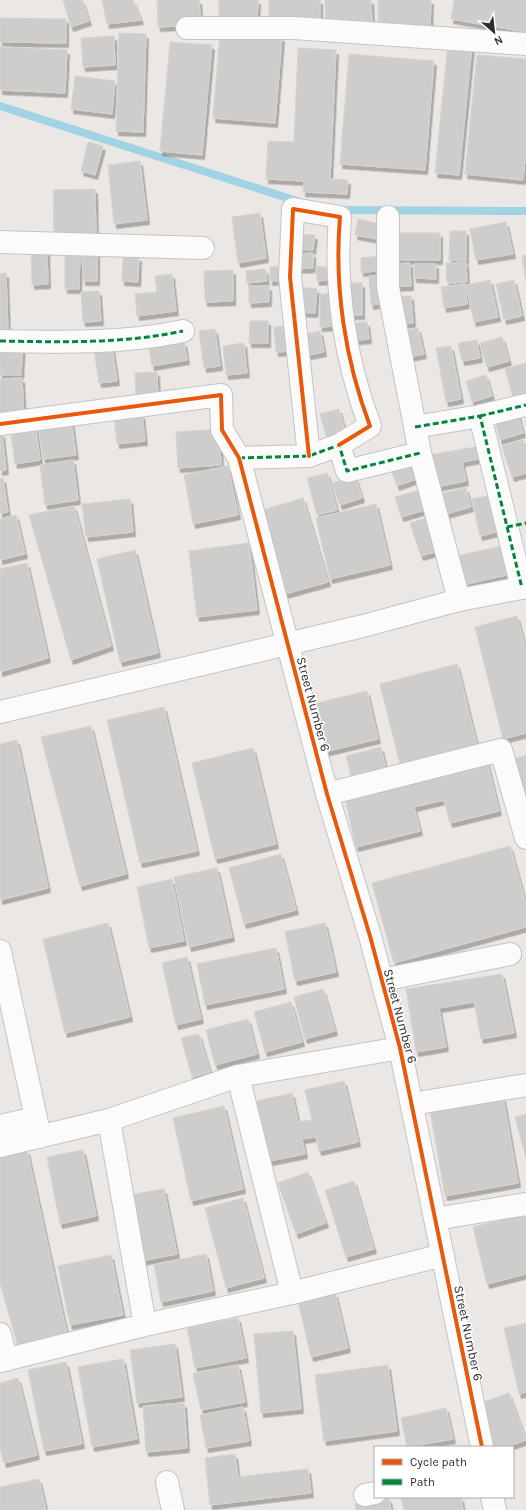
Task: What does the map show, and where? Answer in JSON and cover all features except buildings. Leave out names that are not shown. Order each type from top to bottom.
[{"type":"street","points":[[187,28],[294,28],[526,44]]},
{"type":"street","points":[[239,458],[309,456],[339,445],[370,426],[356,390],[343,326],[338,244],[340,217],[293,209],[290,278],[309,456]]},
{"type":"street","points":[[388,217],[388,287],[420,452],[459,600]]},
{"type":"street","points":[[0,242],[203,248]]},
{"type":"street","points":[[0,341],[99,342],[151,338],[183,331]]},
{"type":"street","name":"Street Number 6","points":[[0,424],[221,395],[222,430],[239,458],[327,794],[382,980],[400,1048],[482,1446]]},
{"type":"street","points":[[415,427],[480,416],[526,405]]},
{"type":"street","points":[[0,712],[363,626],[459,600],[524,588],[517,525],[480,416]]},
{"type":"street","points":[[339,445],[347,471],[420,452]]},
{"type":"street","points":[[327,794],[500,750],[526,838]]},
{"type":"street","points":[[0,951],[38,1127]]},
{"type":"street","points":[[382,980],[510,954]]},
{"type":"street","points":[[0,1126],[38,1127],[108,1120],[238,1076],[400,1048]]},
{"type":"street","points":[[238,1076],[292,1293]]},
{"type":"street","points":[[412,1104],[526,1085]]},
{"type":"street","points":[[108,1120],[145,1325]]},
{"type":"street","points":[[0,1146],[38,1127]]},
{"type":"street","points":[[435,1219],[526,1204]]},
{"type":"street","points":[[0,1334],[3,1360],[145,1325],[292,1293],[443,1255]]},
{"type":"street","points":[[167,1482],[173,1510]]},
{"type":"street","points":[[492,1498],[495,1510]]},
{"type":"waterway","points":[[0,106],[300,202]]},
{"type":"waterway","points":[[337,210],[526,211]]},
{"type":"marked path","points":[[0,341],[69,342],[115,340],[183,331]]},
{"type":"marked path","points":[[480,416],[526,405]]},
{"type":"marked path","points":[[415,427],[480,416],[522,588]]},
{"type":"marked path","points":[[239,458],[309,456],[339,445],[347,471],[420,453]]},
{"type":"marked path","points":[[507,527],[526,523]]},
{"type":"cycle path","points":[[309,456],[290,277],[293,209],[340,217],[339,270],[343,323],[354,375],[370,426],[339,445]]},
{"type":"cycle path","points":[[0,424],[221,395],[222,430],[239,458],[327,794],[370,936],[400,1048],[482,1446]]}]
